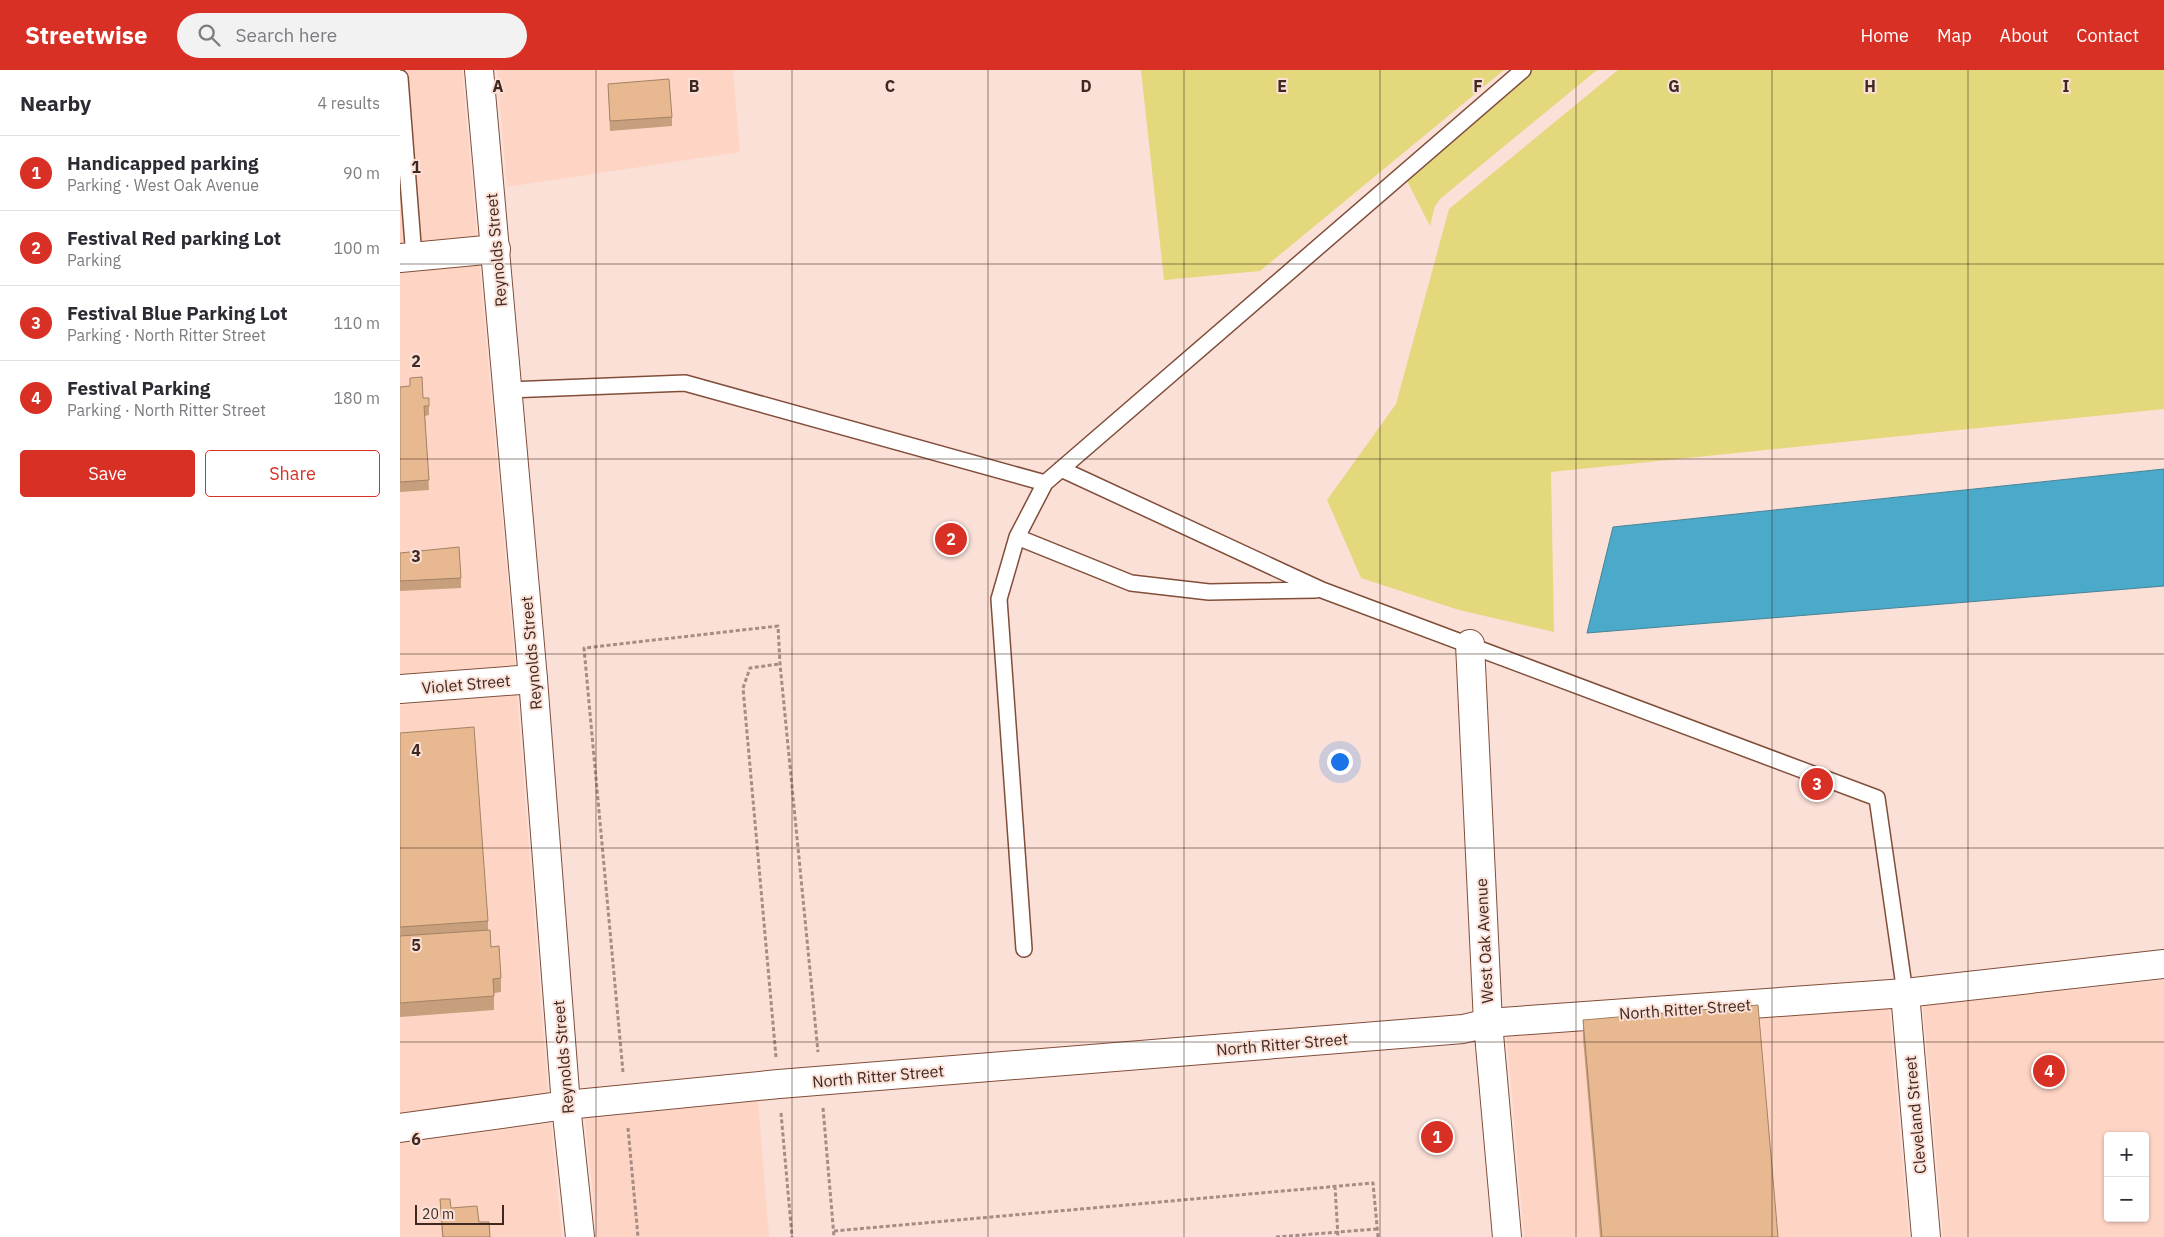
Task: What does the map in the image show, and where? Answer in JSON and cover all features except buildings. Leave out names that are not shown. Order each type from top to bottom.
[{"type":"street","name":"Reynolds Street","points":[[479,70],[533,679],[566,1105],[580,1237]]},
{"type":"street","points":[[407,257],[496,249]]},
{"type":"street","name":"West Oak Avenue","points":[[1470,644],[1488,1023],[1507,1237]]},
{"type":"street","name":"Violet Street","points":[[400,689],[533,679]]},
{"type":"street","name":"North Ritter Street","points":[[400,1128],[566,1105],[778,1084],[1453,1030],[1488,1023],[1905,993],[2164,964]]},
{"type":"street","name":"Cleveland Street","points":[[1905,993],[1926,1237]]},
{"type":"lane","points":[[1024,949],[999,600],[1017,537],[1045,483],[1523,70]]},
{"type":"lane","points":[[400,78],[407,257]]},
{"type":"lane","points":[[508,390],[685,383],[1045,483]]},
{"type":"lane","points":[[1061,469],[1322,590],[1877,798],[1905,993]]},
{"type":"lane","points":[[1017,537],[1131,583],[1209,592],[1322,590]]},
{"type":"path","points":[[638,1237],[584,648],[778,626],[834,1237]]},
{"type":"path","points":[[780,664],[750,668],[743,688],[792,1237]]},
{"type":"path","points":[[834,1232],[1373,1183],[1378,1237]]},
{"type":"path","points":[[1335,1186],[1338,1237]]},
{"type":"path","points":[[1276,1237],[1377,1229]]},
{"type":"shaded area","points":[[400,70],[462,70],[515,665],[400,674]]},
{"type":"shaded area","points":[[497,70],[733,70],[740,152],[507,187]]},
{"type":"shaded area","points":[[1141,70],[1504,70],[1260,271],[1164,280]]},
{"type":"shaded area","points":[[1525,70],[1597,70],[1440,199],[1435,206],[1430,226],[1402,171]]},
{"type":"shaded area","points":[[1618,70],[2164,70],[2164,409],[1551,472],[1554,632],[1459,610],[1361,578],[1327,500],[1396,404],[1449,209]]},
{"type":"shaded area","points":[[517,695],[548,1093],[400,1113],[400,705]]},
{"type":"shaded area","points":[[2164,980],[2164,1237],[1943,1237],[1923,1006]]},
{"type":"shaded area","points":[[1889,1009],[1909,1237],[1524,1237],[1507,1037]]},
{"type":"shaded area","points":[[758,1101],[769,1237],[597,1237],[585,1119]]},
{"type":"shaded area","points":[[551,1123],[562,1237],[400,1237],[400,1143]]},
{"type":"water","points":[[2164,469],[2164,586],[1587,633],[1613,527]]},
{"type":"place","name":"Festival Red parking Lot","points":[[951,539]]},
{"type":"place","name":"Festival Blue Parking Lot","points":[[1817,784]]},
{"type":"place","name":"Festival Parking","points":[[2049,1071]]},
{"type":"place","name":"Handicapped parking","points":[[1437,1137]]}]
